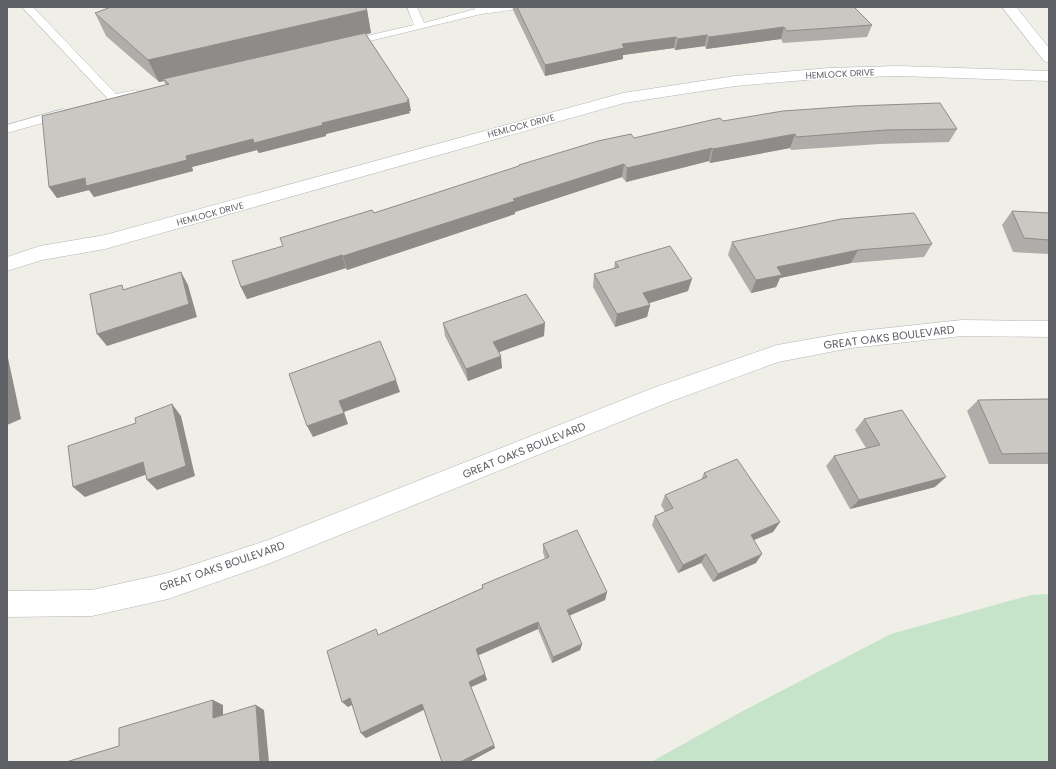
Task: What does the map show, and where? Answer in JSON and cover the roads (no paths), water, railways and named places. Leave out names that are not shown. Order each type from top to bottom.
[{"type":"street","points":[[1009,7],[1049,58]]},
{"type":"street","name":"HEMLOCK DRIVE","points":[[7,264],[40,253],[105,242],[135,234],[623,98],[735,81],[829,73],[899,71],[1049,76]]},
{"type":"street","name":"GREAT OAKS BOULEVARD","points":[[7,604],[92,603],[168,586],[268,552],[661,395],[777,354],[851,340],[962,328],[1049,329]]},
{"type":"lane","points":[[27,7],[113,98]]},
{"type":"lane","points":[[412,7],[420,27]]},
{"type":"lane","points":[[335,47],[420,27],[480,9],[511,7]]},
{"type":"lane","points":[[98,103],[144,91]]},
{"type":"lane","points":[[7,129],[75,109]]}]
